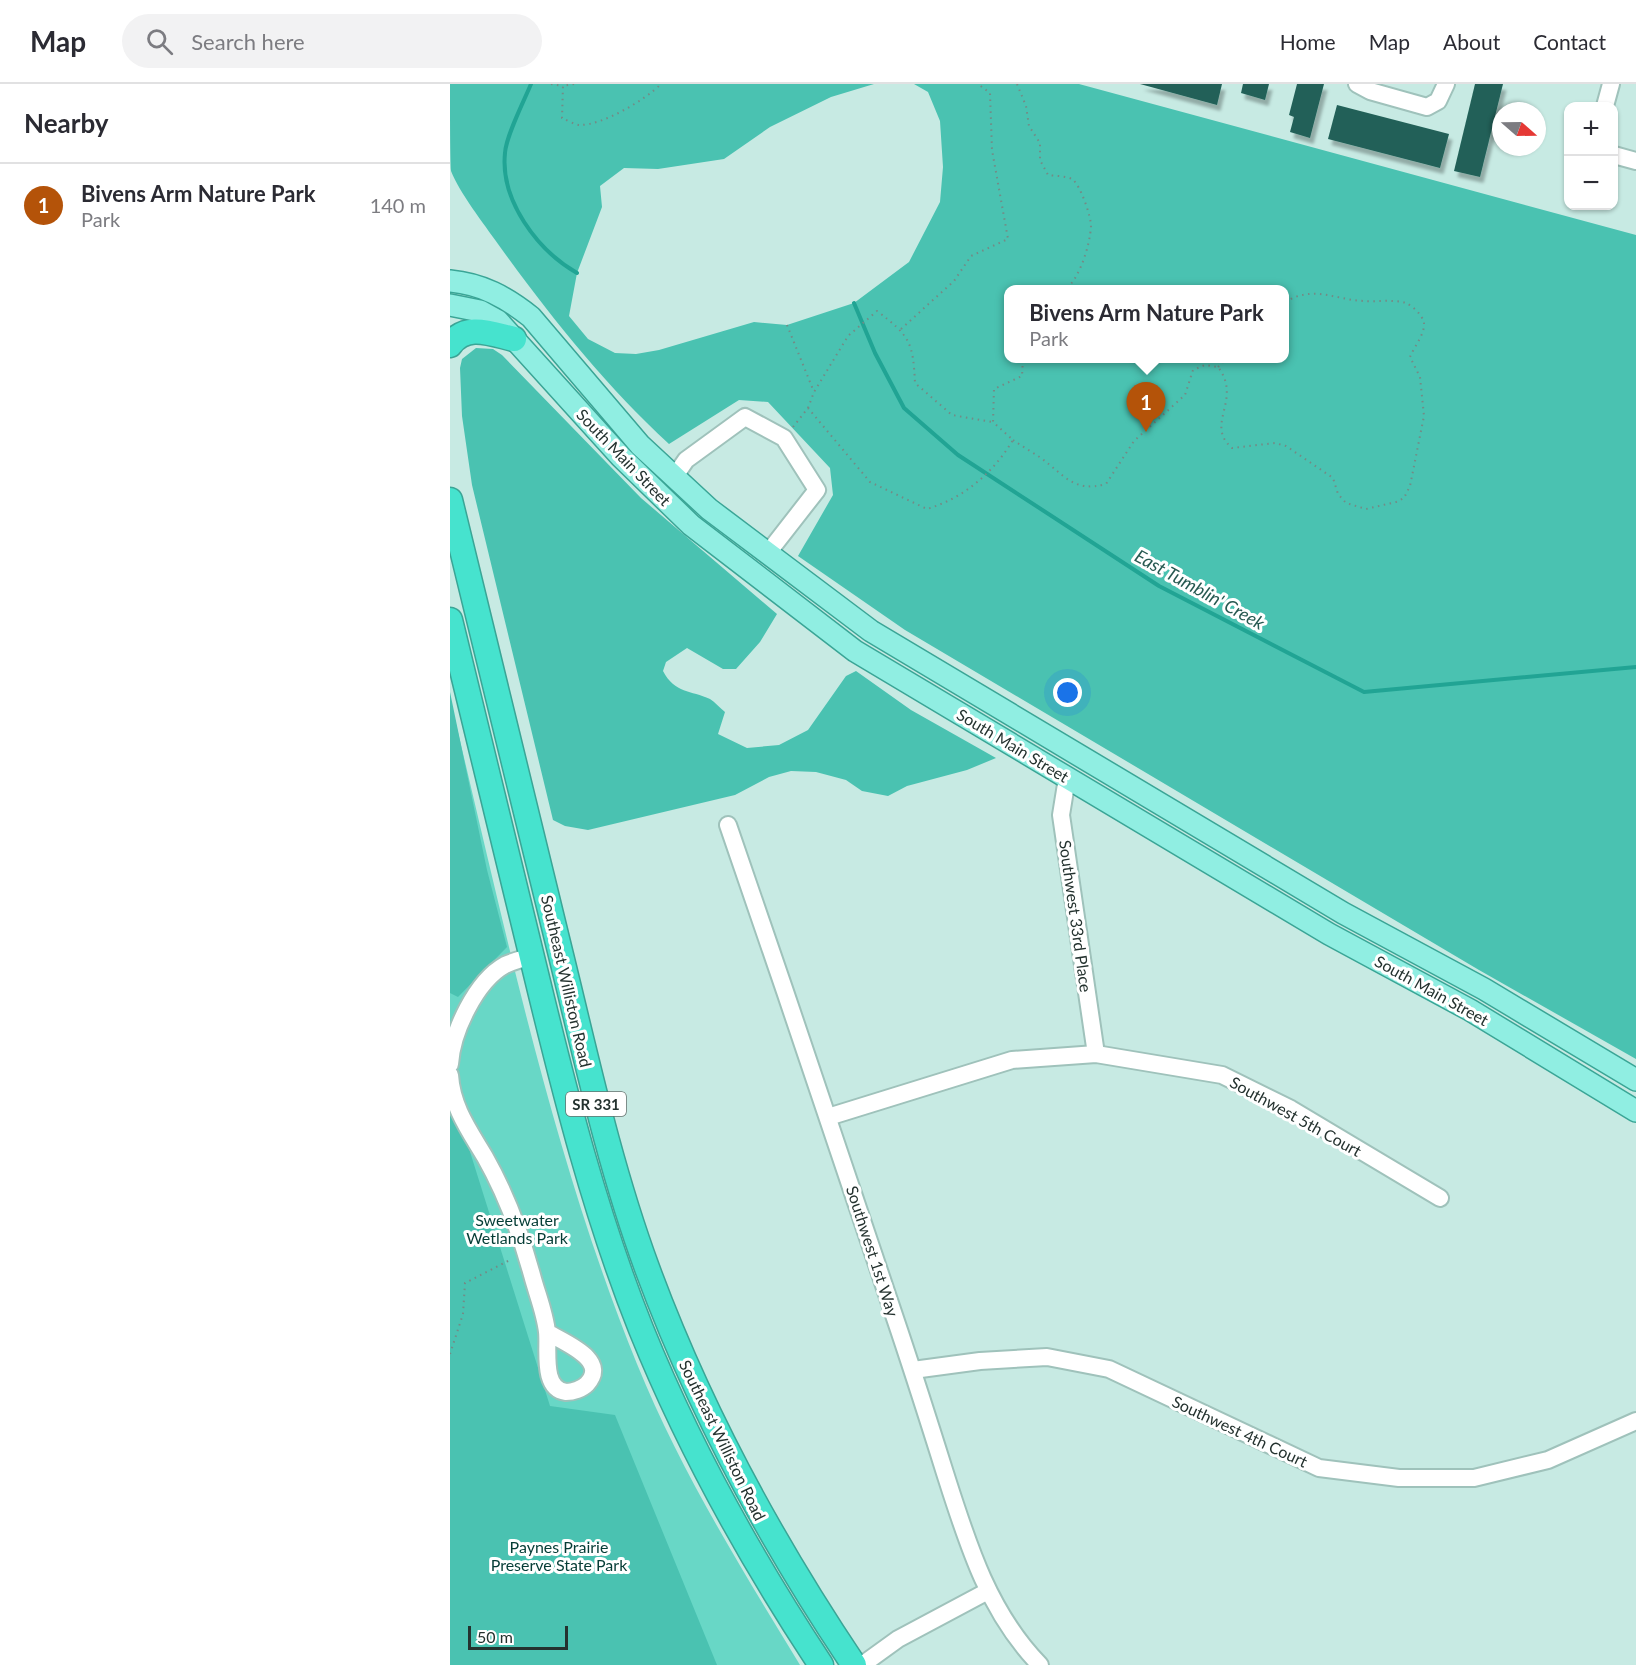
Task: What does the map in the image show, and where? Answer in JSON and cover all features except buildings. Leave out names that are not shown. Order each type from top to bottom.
[{"type":"highway","points":[[450,345],[465,332],[478,330],[514,339]]},
{"type":"highway","name":"Southeast Williston Road","points":[[450,500],[611,1158],[643,1256],[710,1418],[759,1513],[854,1665]]},
{"type":"highway","name":"Southeast Williston Road","points":[[450,620],[588,1175],[641,1328],[672,1402],[709,1477],[747,1547],[821,1665]]},
{"type":"highway","points":[[532,956],[559,948]]},
{"type":"main road","name":"South Main Street","points":[[450,281],[487,288],[511,300],[531,316],[640,445],[709,509],[871,631],[1342,913],[1484,988],[1636,1080]]},
{"type":"main road","name":"South Main Street","points":[[450,305],[480,310],[498,321],[621,457],[671,506],[709,539],[855,651],[1329,934],[1470,1010],[1636,1111]]},
{"type":"main road","points":[[671,506],[675,476]]},
{"type":"main road","points":[[822,626],[835,606]]},
{"type":"main road","points":[[1067,778],[1079,756]]},
{"type":"street","points":[[1357,84],[1370,91],[1427,107],[1438,101],[1446,84]]},
{"type":"street","points":[[1606,102],[1611,84]]},
{"type":"street","points":[[1618,156],[1636,161]]},
{"type":"street","points":[[675,476],[686,460],[745,417],[784,438],[817,490],[767,554]]},
{"type":"street","name":"Southwest 33rd Place","points":[[1067,778],[1061,815],[1096,1053]]},
{"type":"street","name":"Southwest 1st Way","points":[[728,825],[913,1370],[968,1546],[988,1591],[1026,1651],[1040,1665]]},
{"type":"street","points":[[450,1064],[452,1033],[494,974],[504,966],[532,956]]},
{"type":"street","name":"Southwest 5th Court","points":[[828,1117],[1012,1060],[1096,1053],[1222,1075],[1291,1108],[1440,1198]]},
{"type":"street","points":[[450,1075],[461,1119],[485,1157],[512,1214],[526,1253],[547,1332]]},
{"type":"street","name":"Southwest 4th Court","points":[[913,1370],[980,1361],[1047,1357],[1109,1369],[1319,1468],[1400,1478],[1474,1478],[1548,1460],[1636,1421]]},
{"type":"street","points":[[862,1665],[898,1639],[988,1591]]},
{"type":"path","points":[[551,84],[563,86],[574,84]]},
{"type":"path","points":[[563,86],[562,118],[579,125],[613,115],[651,94],[661,84]]},
{"type":"path","points":[[901,329],[954,281],[971,256],[1008,239],[992,150],[990,93],[978,84]]},
{"type":"path","points":[[1017,84],[1026,106],[1029,126],[1040,142],[1040,160],[1048,175],[1071,178],[1080,186],[1091,224],[1084,256],[1071,285]]},
{"type":"path","points":[[784,438],[808,408],[814,392],[848,336],[877,311],[901,329],[914,351],[915,383],[952,415],[993,422],[1065,479],[1091,488],[1106,484],[1134,441],[1185,396],[1194,370],[1205,365],[1218,367],[1226,378],[1228,396],[1220,430],[1224,441],[1232,448],[1275,443],[1286,446],[1333,478],[1338,494],[1347,503],[1360,508],[1381,507],[1404,498],[1410,486],[1424,416],[1420,378],[1410,357],[1422,332],[1424,324],[1421,317],[1403,303],[1352,301],[1325,293],[1296,296],[1289,300]]},
{"type":"path","points":[[787,325],[814,392]]},
{"type":"path","points":[[993,422],[994,389],[1022,375],[1023,363]]},
{"type":"path","points":[[1218,367],[1222,363]]},
{"type":"path","points":[[808,408],[870,482],[927,509],[951,502],[963,494],[1003,456],[1013,440]]},
{"type":"path","points":[[450,1354],[463,1314],[465,1283],[526,1253]]},
{"type":"green space","points":[[450,84],[874,84],[831,97],[770,127],[724,159],[658,169],[624,168],[600,186],[602,207],[577,273],[569,316],[588,339],[615,353],[636,354],[659,350],[754,322],[787,325],[854,303],[909,262],[940,202],[943,167],[940,121],[928,92],[914,84],[1079,84],[1636,235],[1636,1059],[1479,970],[905,630],[798,556],[833,495],[830,468],[768,402],[739,400],[669,444],[600,374],[537,297],[472,208],[451,171]]},
{"type":"green space","points":[[476,348],[493,349],[502,355],[641,498],[777,614],[760,642],[736,669],[723,669],[687,648],[666,662],[663,671],[673,684],[678,688],[710,699],[725,712],[718,734],[747,748],[779,745],[808,730],[846,676],[856,671],[911,710],[996,758],[967,770],[907,786],[888,796],[862,791],[846,780],[816,772],[791,771],[769,777],[735,795],[588,830],[565,826],[553,820],[472,485],[462,416],[460,368],[462,359]]},
{"type":"green space","points":[[450,692],[487,870],[507,947],[458,997],[450,993]]},
{"type":"green space","name":"Sweetwater Wetlands Park","points":[[450,699],[531,1035],[579,1201],[606,1283],[637,1364],[672,1442],[712,1518],[800,1665],[450,1665]]},
{"type":"green space","name":"Paynes Prairie Preserve State Park","points":[[450,1107],[460,1120],[550,1406],[615,1415],[717,1665],[450,1665]]},
{"type":"waterway","name":"East Tumblin' Creek","points":[[531,84],[506,146],[505,171],[509,188],[515,206],[535,237],[548,251],[577,273]]},
{"type":"waterway","name":"East Tumblin' Creek","points":[[854,303],[875,353],[904,408],[958,455],[1159,586],[1364,692],[1636,667]]},
{"type":"place","name":"Bivens Arm Nature Park","points":[[1146,432]]}]
